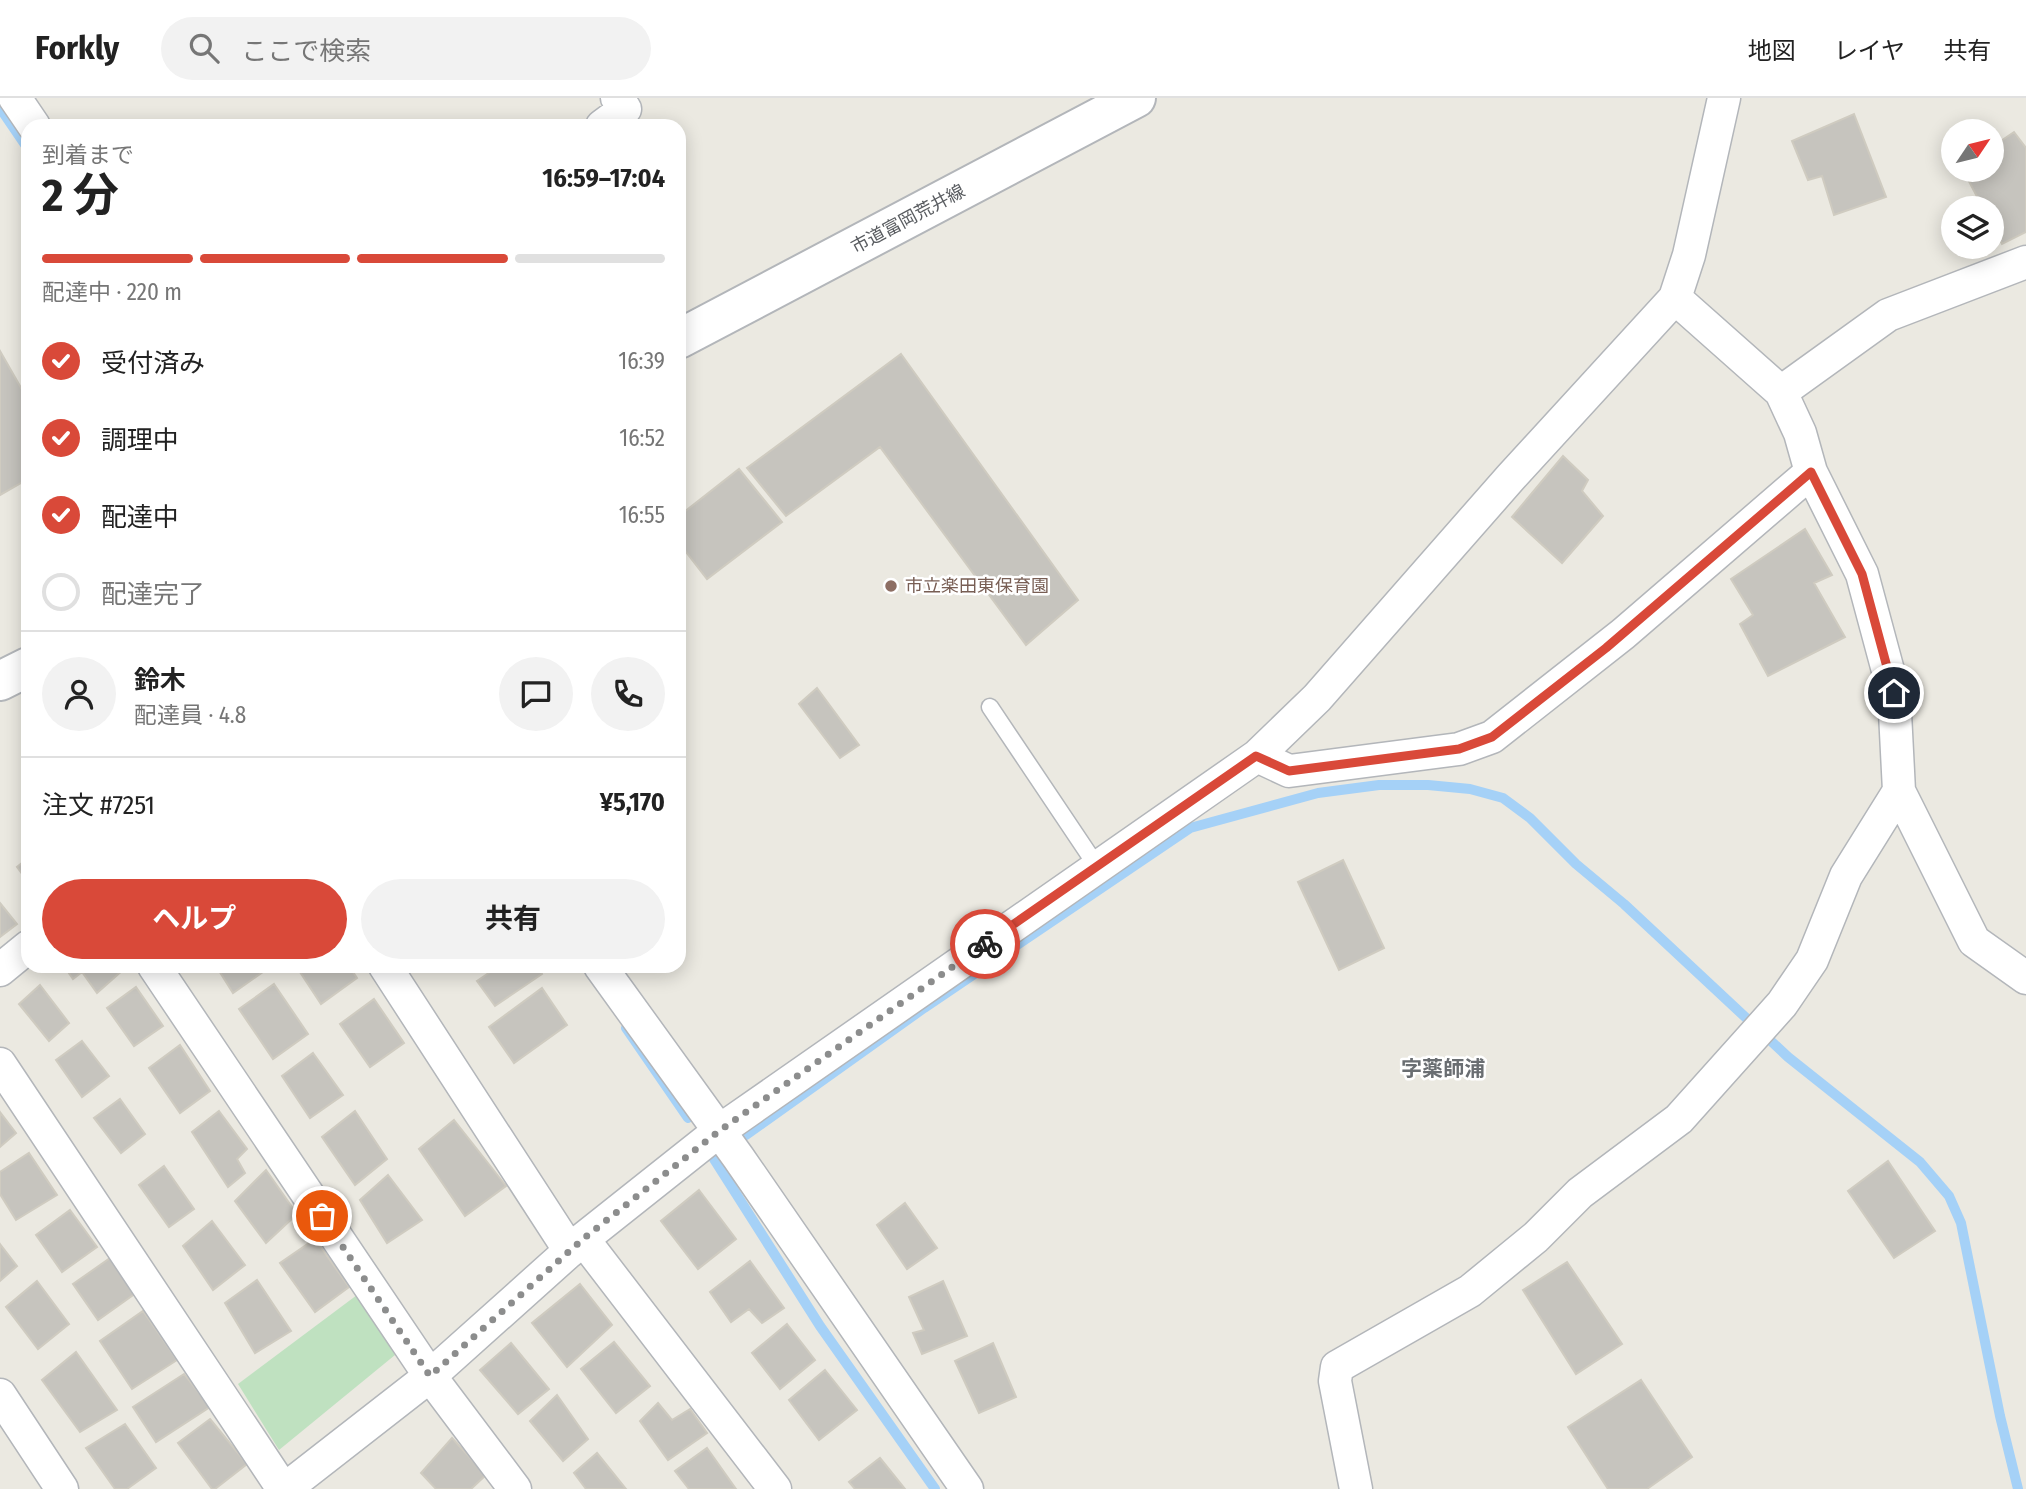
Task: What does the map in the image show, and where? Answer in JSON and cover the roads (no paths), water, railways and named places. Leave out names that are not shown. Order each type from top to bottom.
[{"type":"street","points":[[16,98],[30,119]]},
{"type":"street","points":[[611,119],[625,109],[617,98]]},
{"type":"street","name":"市道富岡荒井線","points":[[686,335],[1136,98]]},
{"type":"street","points":[[0,1064],[284,1489],[430,1376],[576,1245],[719,1131],[1096,865],[1256,756],[1317,698],[1511,477],[1675,298],[1689,255],[1724,98]]},
{"type":"street","points":[[1781,392],[1888,314],[2026,262]]},
{"type":"street","points":[[1675,298],[1781,392],[1800,433],[1811,472],[1862,574],[1894,693],[1899,791],[1974,941],[2026,978]]},
{"type":"street","points":[[1256,756],[1289,771],[1459,749],[1492,737],[1652,610],[1811,472]]},
{"type":"street","points":[[0,681],[21,670]]},
{"type":"street","points":[[1356,1489],[1335,1381],[1337,1367],[1470,1291],[1536,1237],[1580,1194],[1679,1119],[1782,1004],[1812,960],[1846,876],[1899,791]]},
{"type":"street","points":[[0,970],[21,953]]},
{"type":"street","points":[[159,973],[430,1376],[514,1489]]},
{"type":"street","points":[[390,973],[576,1245],[775,1489]]},
{"type":"street","points":[[605,973],[719,1131],[967,1489]]},
{"type":"street","points":[[0,1395],[62,1489]]},
{"type":"lane","points":[[990,708],[1096,865]]},
{"type":"waterway","points":[[0,108],[21,139]]},
{"type":"waterway","points":[[746,1135],[924,1008],[1190,828],[1318,793],[1379,785],[1428,785],[1470,789],[1503,798],[1530,818],[1576,864],[1624,904],[1788,1057],[1920,1162],[1949,1196],[1961,1223],[2000,1416],[2018,1489]]},
{"type":"waterway","points":[[626,1028],[688,1118]]},
{"type":"waterway","points":[[714,1159],[820,1326],[935,1489]]},
{"type":"place","name":"市立楽田東保育園","points":[[891,586]]},
{"type":"district","name":"字薬師浦","points":[[1443,1069]]}]
